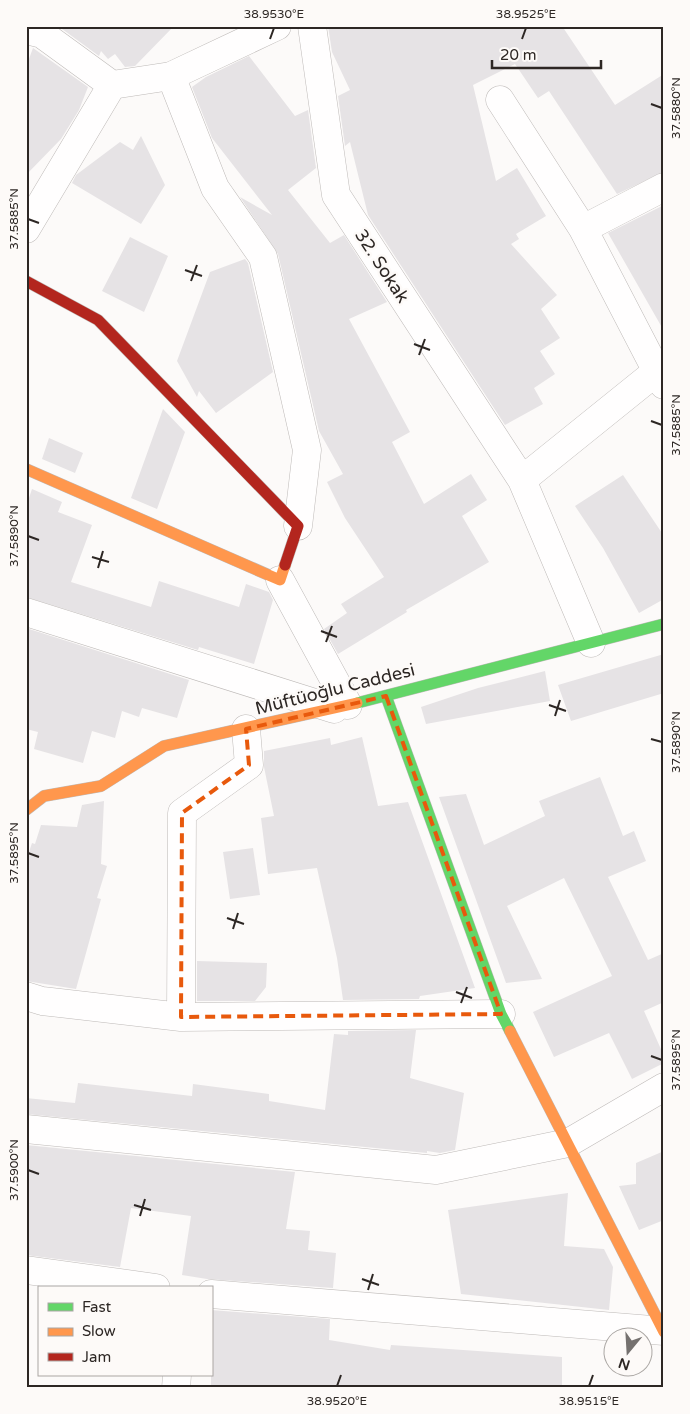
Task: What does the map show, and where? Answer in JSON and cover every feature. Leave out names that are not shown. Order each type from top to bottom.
[{"type":"street","points":[[26,30],[42,34],[112,85],[171,76],[277,26]]},
{"type":"street","name":"32. Sokak","points":[[312,26],[336,195],[522,480],[590,643]]},
{"type":"street","points":[[171,76],[215,188],[264,258],[307,450],[298,526],[280,580]]},
{"type":"street","points":[[26,229],[112,85]]},
{"type":"street","points":[[500,100],[583,229],[660,378],[522,480]]},
{"type":"street","points":[[583,229],[664,187]]},
{"type":"street","points":[[26,281],[98,320],[298,526]]},
{"type":"street","points":[[26,469],[280,580],[341,707]]},
{"type":"street","points":[[26,612],[341,707]]},
{"type":"street","name":"Müftüoğlu Caddesi","points":[[32,799],[101,786],[164,746],[246,730],[341,707],[664,624]]},
{"type":"street","points":[[386,696],[501,1014],[664,1332]]},
{"type":"street","points":[[181,1017],[182,814],[249,766],[246,730]]},
{"type":"street","points":[[26,996],[42,1001],[181,1017],[501,1014]]},
{"type":"street","points":[[26,1130],[436,1170],[568,1143],[664,1087]]},
{"type":"street","points":[[26,1270],[142,1286]]},
{"type":"street","points":[[212,1294],[664,1332]]},
{"type":"highlighted area","points":[[386,696],[501,1014],[181,1017],[182,813],[249,765],[246,729]]},
{"type":"building","points":[[58,26],[174,26],[135,66],[125,67],[115,54],[108,59],[101,51],[99,56]]},
{"type":"building","points":[[328,26],[562,26],[615,105],[664,74],[664,172],[617,194],[549,91],[538,98],[515,64],[473,85],[496,181],[517,168],[546,216],[516,234],[519,239],[511,244],[557,295],[541,309],[560,338],[540,351],[555,374],[534,388],[543,404],[505,425],[368,215],[350,142],[345,146],[338,96],[350,90],[332,52]]},
{"type":"building","points":[[33,48],[88,87],[79,110],[61,139],[26,175],[26,67]]},
{"type":"building","points":[[249,56],[295,116],[308,110],[316,168],[288,190],[330,243],[344,235],[387,302],[349,319],[410,432],[392,442],[424,504],[471,474],[487,500],[462,516],[489,562],[406,610],[407,612],[338,654],[324,629],[347,613],[341,604],[384,577],[345,518],[327,482],[343,474],[319,431],[278,254],[240,197],[272,215],[212,138],[192,87],[206,77]]},
{"type":"building","points":[[141,136],[165,185],[141,224],[72,183],[76,175],[120,142],[133,150]]},
{"type":"building","points":[[664,205],[664,331],[608,233]]},
{"type":"building","points":[[130,237],[168,256],[144,312],[102,291]]},
{"type":"building","points":[[245,259],[248,263],[273,372],[216,413],[199,391],[197,397],[177,361],[210,272]]},
{"type":"building","points":[[163,409],[185,432],[157,509],[131,498]]},
{"type":"building","points":[[49,438],[83,453],[75,473],[42,459]]},
{"type":"building","points":[[623,475],[664,536],[664,599],[639,613],[603,548],[575,506]]},
{"type":"building","points":[[32,489],[62,502],[58,512],[92,525],[71,582],[151,607],[159,581],[239,607],[246,584],[269,592],[273,600],[254,664],[199,647],[198,650],[26,597],[26,507]]},
{"type":"building","points":[[26,628],[189,680],[177,718],[142,708],[139,717],[122,711],[115,738],[92,731],[83,763],[34,749],[38,732],[26,729]]},
{"type":"building","points":[[664,654],[664,693],[571,721],[558,685]]},
{"type":"building","points":[[545,671],[550,701],[426,724],[421,707],[478,688]]},
{"type":"building","points":[[362,737],[378,806],[408,802],[475,988],[420,996],[419,999],[343,1000],[337,958],[317,868],[268,874],[261,818],[274,816],[264,767],[264,751],[330,738],[331,745]]},
{"type":"building","points":[[600,777],[623,836],[634,831],[646,861],[608,877],[648,960],[664,953],[664,1002],[644,1011],[664,1056],[664,1063],[632,1079],[609,1033],[554,1057],[533,1012],[612,976],[564,878],[507,906],[542,979],[506,983],[439,797],[466,794],[484,845],[545,816],[539,801]]},
{"type":"building","points":[[104,801],[101,864],[107,866],[97,898],[101,899],[76,989],[26,981],[26,861],[32,843],[35,844],[41,825],[77,827],[82,805]]},
{"type":"building","points":[[253,848],[260,895],[230,899],[223,852]]},
{"type":"building","points":[[197,961],[267,963],[266,987],[255,1001],[197,1001]]},
{"type":"building","points":[[416,1030],[410,1078],[464,1093],[455,1150],[440,1153],[427,1151],[427,1153],[26,1114],[26,1098],[75,1103],[78,1083],[192,1096],[193,1084],[269,1094],[269,1101],[325,1110],[334,1034],[348,1035],[348,1031]]},
{"type":"building","points":[[26,1145],[295,1172],[286,1229],[310,1231],[308,1250],[336,1253],[333,1288],[207,1279],[182,1275],[191,1216],[131,1208],[120,1267],[26,1255]]},
{"type":"building","points":[[664,1151],[664,1220],[639,1230],[619,1186],[636,1184],[636,1163]]},
{"type":"building","points":[[568,1193],[564,1246],[604,1249],[613,1267],[609,1310],[461,1294],[448,1210]]},
{"type":"building","points":[[212,1310],[330,1319],[329,1340],[390,1350],[391,1345],[562,1357],[562,1388],[211,1388]]},
{"type":"traffic: fast","points":[[357,703],[664,624]]},
{"type":"traffic: fast","points":[[386,696],[501,1014],[510,1031]]},
{"type":"traffic: slow","points":[[26,469],[280,580],[285,565]]},
{"type":"traffic: slow","points":[[26,810],[44,796],[101,786],[164,746],[357,703]]},
{"type":"traffic: slow","points":[[510,1031],[664,1332]]},
{"type":"traffic: jam","points":[[26,281],[98,320],[298,526],[285,565]]}]
